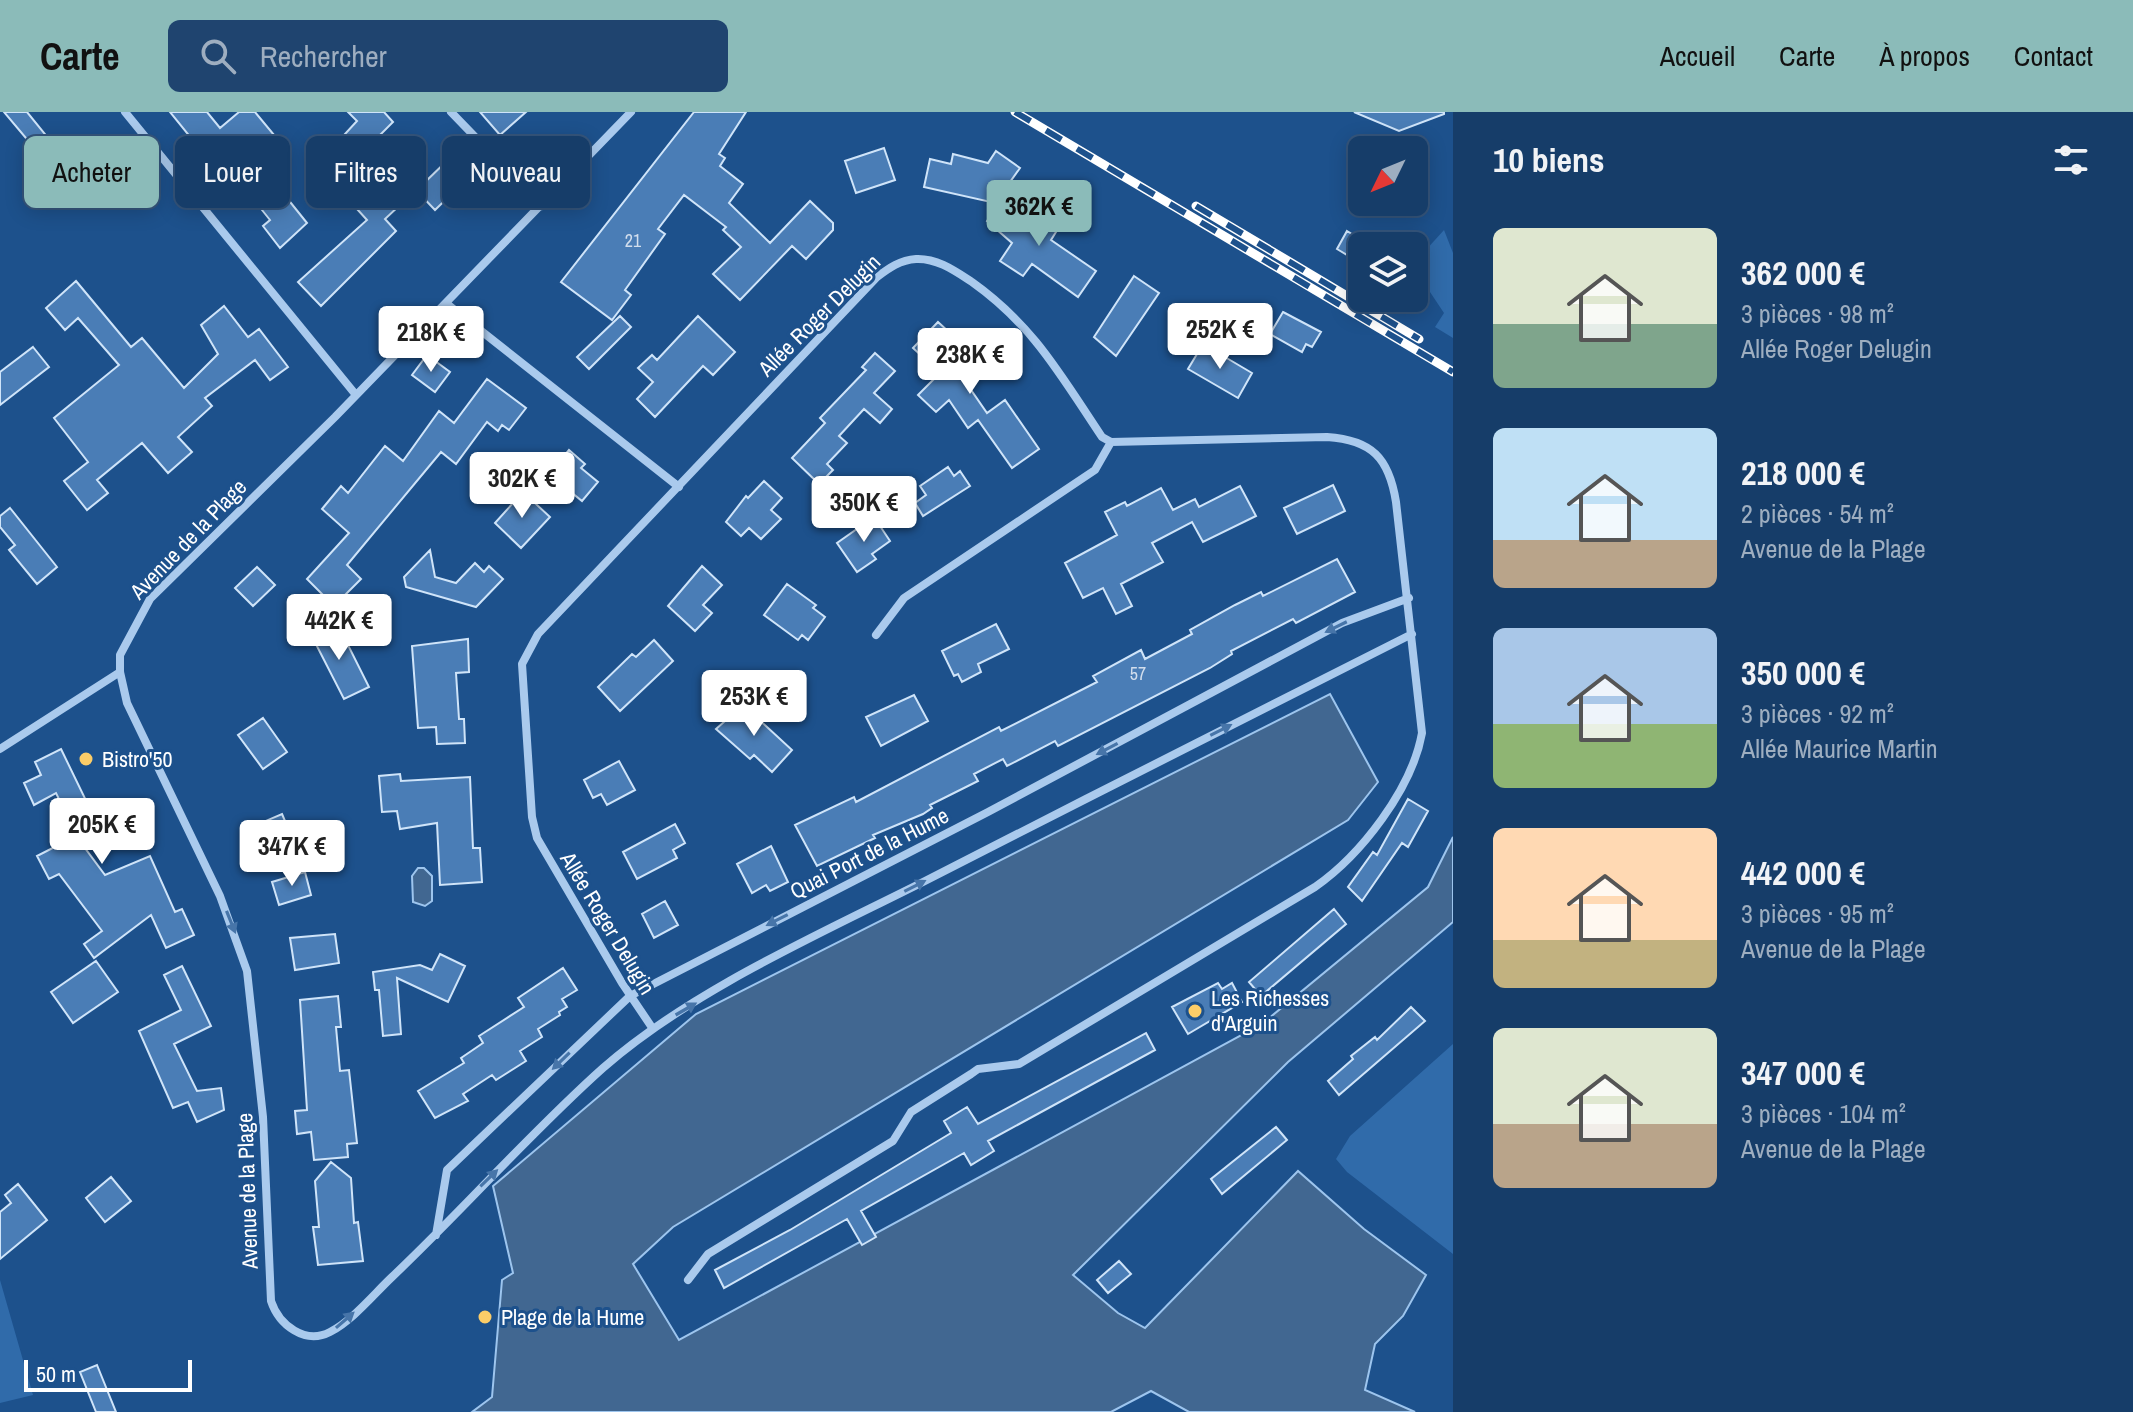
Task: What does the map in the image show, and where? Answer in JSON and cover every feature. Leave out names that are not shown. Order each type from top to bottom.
[{"type":"street","points":[[125,112],[356,395]]},
{"type":"street","points":[[451,112],[474,136]]},
{"type":"street","name":"Avenue de la Plage","points":[[590,155],[631,112]]},
{"type":"street","name":"Avenue de la Plage","points":[[436,1235],[330,1332],[318,1336],[294,1331],[279,1317],[271,1301],[263,1117],[247,971],[220,896],[127,703],[120,672],[120,655],[150,599],[540,208]]},
{"type":"street","name":"Allée Roger Delugin","points":[[653,1029],[630,996],[537,838],[532,817],[522,664],[538,634],[877,277],[895,264],[915,259],[948,267],[1005,305],[1031,333],[1102,437],[1111,442]]},
{"type":"street","points":[[447,304],[679,487]]},
{"type":"street","points":[[688,1280],[708,1254],[893,1141],[919,1105],[978,1069],[1019,1064],[1338,871],[1375,827],[1417,753],[1422,711],[1392,477],[1382,458],[1358,441],[1327,437],[1111,442],[1095,470],[904,598],[876,635]]},
{"type":"street","name":"Quai Port de la Hume","points":[[436,1235],[447,1170],[630,996],[988,812],[1342,623],[1409,598]]},
{"type":"street","points":[[436,1235],[478,1189],[603,1068],[653,1029],[813,938],[1412,634]]},
{"type":"street","points":[[0,749],[120,672]]},
{"type":"shaded area","points":[[1444,230],[1453,253],[1453,338],[1435,327],[1444,313],[1428,289],[1428,248]]},
{"type":"shaded area","points":[[1330,694],[1378,782],[1348,820],[673,1227],[633,1264],[679,1340],[1262,1024],[1428,887],[1453,837],[1453,922],[1288,1062],[1073,1275],[1118,1313],[1145,1328],[1298,1171],[1364,1229],[1426,1275],[1403,1316],[1375,1344],[1365,1390],[1415,1412],[1189,1412],[1151,1391],[1111,1412],[472,1412],[492,1397],[502,1280],[513,1273],[493,1186],[696,1014]]},
{"type":"shaded area","points":[[418,868],[424,868],[432,876],[432,901],[425,906],[413,902],[412,876]]},
{"type":"shaded area","points":[[1453,1044],[1453,1254],[1347,1172],[1336,1159],[1350,1136]]},
{"type":"shaded area","points":[[0,1280],[33,1395],[0,1403]]},
{"type":"building","points":[[4,112],[27,112],[47,136],[24,136]]},
{"type":"building","points":[[170,112],[207,112],[220,128],[239,112],[255,112],[275,136],[189,136]]},
{"type":"building","points":[[348,112],[384,112],[393,122],[379,136],[347,136],[345,134],[357,121]]},
{"type":"building","points":[[480,112],[526,112],[500,135]]},
{"type":"building","points":[[694,112],[746,112],[719,154],[725,158],[720,166],[743,184],[729,203],[770,243],[810,201],[833,223],[833,230],[806,259],[792,246],[740,300],[713,274],[741,247],[723,230],[726,227],[684,195],[658,229],[665,234],[625,290],[631,295],[612,320],[561,282]]},
{"type":"building","points":[[1354,112],[1444,112],[1444,114],[1399,131]]},
{"type":"building","points":[[884,148],[895,180],[856,193],[845,161]]},
{"type":"building","points":[[996,151],[1020,168],[995,203],[924,187],[930,159],[951,164],[953,154],[988,163]]},
{"type":"building","points":[[442,166],[442,203],[435,210],[426,201],[426,181]]},
{"type":"building","points":[[1002,199],[1030,218],[1037,209],[1061,224],[1051,240],[1096,271],[1078,297],[1032,264],[1023,276],[1000,261],[1012,243],[987,221]]},
{"type":"building","points":[[290,202],[307,223],[280,248],[263,226],[270,220],[260,208],[290,208]]},
{"type":"building","points":[[397,208],[385,219],[396,231],[321,306],[298,282],[367,220],[357,209]]},
{"type":"building","points":[[1347,231],[1349,232],[1348,256],[1337,249]]},
{"type":"building","points":[[1134,276],[1159,293],[1116,356],[1094,337]]},
{"type":"building","points":[[76,281],[131,347],[142,338],[184,388],[218,354],[201,325],[224,306],[248,337],[259,329],[288,367],[270,380],[255,360],[205,398],[212,406],[178,437],[192,452],[168,473],[142,443],[97,480],[108,493],[87,510],[64,481],[88,462],[54,418],[119,365],[78,318],[65,330],[46,308]]},
{"type":"building","points":[[1283,312],[1321,332],[1312,347],[1306,344],[1302,352],[1270,334]]},
{"type":"building","points":[[620,316],[631,327],[589,369],[577,357]]},
{"type":"building","points":[[698,316],[735,352],[713,375],[703,366],[655,417],[637,399],[653,382],[638,368],[652,355],[657,360]]},
{"type":"building","points":[[938,322],[974,355],[958,371],[987,413],[1005,400],[1039,449],[1012,468],[978,420],[968,428],[949,400],[936,412],[918,395],[940,373],[913,348]]},
{"type":"building","points":[[1203,344],[1252,373],[1238,398],[1188,369]]},
{"type":"building","points":[[33,347],[49,367],[0,405],[0,372]]},
{"type":"building","points":[[875,353],[895,371],[874,393],[892,409],[880,423],[864,409],[839,436],[847,443],[827,464],[833,470],[819,484],[792,458],[825,423],[820,418],[866,370],[862,367]]},
{"type":"building","points":[[427,355],[450,372],[435,392],[412,375]]},
{"type":"building","points":[[487,379],[526,408],[509,430],[502,425],[498,431],[487,422],[456,464],[441,452],[347,565],[361,579],[334,606],[307,579],[349,533],[322,509],[341,486],[348,493],[385,446],[403,461],[439,411],[454,423]]},
{"type":"building","points":[[569,450],[585,464],[581,468],[598,482],[582,501],[549,474]]},
{"type":"building","points":[[948,467],[954,476],[960,471],[970,486],[923,516],[915,503],[926,495],[920,486]]},
{"type":"building","points":[[764,481],[782,498],[771,510],[781,519],[761,539],[749,528],[741,536],[726,522],[746,496],[748,498]]},
{"type":"building","points":[[1333,485],[1345,511],[1297,534],[1284,508]]},
{"type":"building","points":[[1240,486],[1256,516],[1203,542],[1192,522],[1152,543],[1163,562],[1121,584],[1132,606],[1116,614],[1103,588],[1083,598],[1065,563],[1117,535],[1105,512],[1125,502],[1127,506],[1161,488],[1173,510],[1195,499],[1199,507]]},
{"type":"building","points":[[523,492],[550,517],[521,548],[495,523]]},
{"type":"building","points":[[10,508],[57,567],[37,584],[9,550],[15,545],[0,527],[0,516]]},
{"type":"building","points":[[874,517],[890,541],[872,554],[876,559],[857,572],[837,543]]},
{"type":"building","points":[[430,550],[435,577],[456,583],[475,563],[484,572],[489,566],[503,579],[476,607],[406,587],[404,577]]},
{"type":"building","points":[[1337,559],[1355,592],[1296,623],[1293,619],[1231,651],[1232,654],[1210,668],[1058,746],[1055,741],[1007,766],[1003,759],[974,774],[978,781],[930,805],[932,808],[923,814],[873,835],[875,838],[817,866],[795,825],[854,797],[856,802],[999,727],[1001,731],[1097,682],[1093,676],[1141,650],[1145,659],[1192,634],[1190,630],[1235,605],[1261,592],[1263,596]]},
{"type":"building","points":[[702,566],[722,585],[703,605],[712,613],[695,631],[668,606]]},
{"type":"building","points":[[257,567],[275,585],[253,606],[235,588]]},
{"type":"building","points":[[787,584],[816,605],[813,608],[825,617],[808,640],[802,635],[798,640],[764,615]]},
{"type":"building","points":[[303,613],[336,646],[346,641],[369,687],[344,699],[301,615]]},
{"type":"building","points":[[996,624],[1009,649],[978,664],[981,672],[962,682],[958,674],[954,676],[942,651]]},
{"type":"building","points":[[468,639],[469,672],[456,673],[459,719],[464,719],[465,743],[437,744],[436,727],[418,728],[412,646]]},
{"type":"building","points":[[654,640],[673,661],[620,711],[598,687],[632,654],[636,657]]},
{"type":"building","points":[[914,695],[928,721],[881,746],[866,717]]},
{"type":"building","points":[[743,705],[792,750],[772,772],[754,755],[750,759],[716,729]]},
{"type":"building","points":[[263,718],[287,752],[263,769],[238,735]]},
{"type":"building","points":[[61,749],[91,811],[107,803],[121,830],[85,848],[105,875],[150,856],[175,912],[182,909],[194,935],[166,948],[151,915],[94,958],[84,944],[102,931],[59,874],[49,879],[37,856],[76,836],[80,841],[56,793],[34,805],[24,783],[41,775],[35,762]]},
{"type":"building","points":[[619,761],[635,790],[607,805],[601,794],[593,798],[584,780]]},
{"type":"building","points":[[400,774],[401,781],[470,777],[473,848],[480,848],[482,882],[440,885],[437,823],[400,829],[397,811],[382,812],[379,776]]},
{"type":"building","points":[[1408,799],[1428,811],[1408,847],[1402,843],[1362,901],[1348,887],[1373,852],[1377,855]]},
{"type":"building","points":[[282,814],[294,842],[259,858],[247,829]]},
{"type":"building","points":[[675,824],[685,843],[673,850],[677,858],[637,879],[623,852]]},
{"type":"building","points":[[771,846],[788,882],[770,891],[766,885],[752,893],[737,864]]},
{"type":"building","points":[[305,872],[311,895],[279,905],[272,882]]},
{"type":"building","points":[[665,901],[678,925],[654,938],[642,914]]},
{"type":"building","points":[[1334,909],[1346,924],[1261,996],[1249,982]]},
{"type":"building","points":[[335,934],[339,963],[295,970],[290,938]]},
{"type":"building","points":[[440,954],[465,966],[448,1002],[397,978],[401,1034],[383,1036],[379,990],[375,990],[373,972],[420,965],[432,970]]},
{"type":"building","points":[[96,961],[118,992],[73,1023],[51,992]]},
{"type":"building","points":[[182,966],[211,1026],[174,1044],[197,1091],[221,1088],[224,1110],[197,1122],[188,1102],[173,1108],[139,1031],[181,1010],[164,975]]},
{"type":"building","points":[[563,968],[577,990],[562,999],[567,1007],[559,1012],[560,1015],[538,1029],[542,1037],[520,1051],[526,1061],[496,1080],[492,1075],[463,1094],[468,1101],[435,1118],[418,1091],[464,1063],[461,1058],[483,1043],[479,1036],[524,1007],[518,998]]},
{"type":"building","points":[[1218,983],[1222,989],[1232,983],[1242,1002],[1188,1034],[1172,1007]]},
{"type":"building","points":[[338,996],[341,1027],[336,1027],[340,1071],[349,1070],[357,1143],[347,1144],[348,1157],[314,1160],[311,1132],[297,1134],[295,1111],[307,1110],[300,1000]]},
{"type":"building","points":[[1411,1007],[1425,1021],[1339,1095],[1328,1081],[1353,1059],[1351,1056],[1375,1037],[1377,1040]]},
{"type":"building","points":[[1146,1033],[1155,1050],[988,1141],[994,1151],[971,1165],[964,1153],[861,1211],[876,1237],[862,1245],[847,1219],[724,1288],[715,1270],[790,1230],[951,1133],[944,1121],[967,1107],[978,1124]]},
{"type":"building","points":[[1276,1127],[1287,1140],[1222,1194],[1211,1179]]},
{"type":"building","points":[[331,1162],[351,1178],[354,1223],[358,1222],[363,1261],[318,1265],[313,1227],[319,1227],[315,1181]]},
{"type":"building","points":[[111,1177],[131,1201],[105,1222],[86,1198]]},
{"type":"building","points":[[18,1184],[47,1220],[0,1259],[0,1212],[11,1203],[5,1195]]},
{"type":"building","points":[[1119,1261],[1131,1274],[1108,1293],[1097,1280]]},
{"type":"building","points":[[97,1365],[116,1412],[96,1412],[80,1372]]},
{"type":"railway","points":[[1015,112],[1453,372]]},
{"type":"railway","points":[[1196,206],[1419,339]]},
{"type":"place","name":"Bistro'50","points":[[86,759]]},
{"type":"place","name":"Les Richesses d'Arguin","points":[[1195,1011]]},
{"type":"place","name":"Plage de la Hume","points":[[485,1317]]}]
